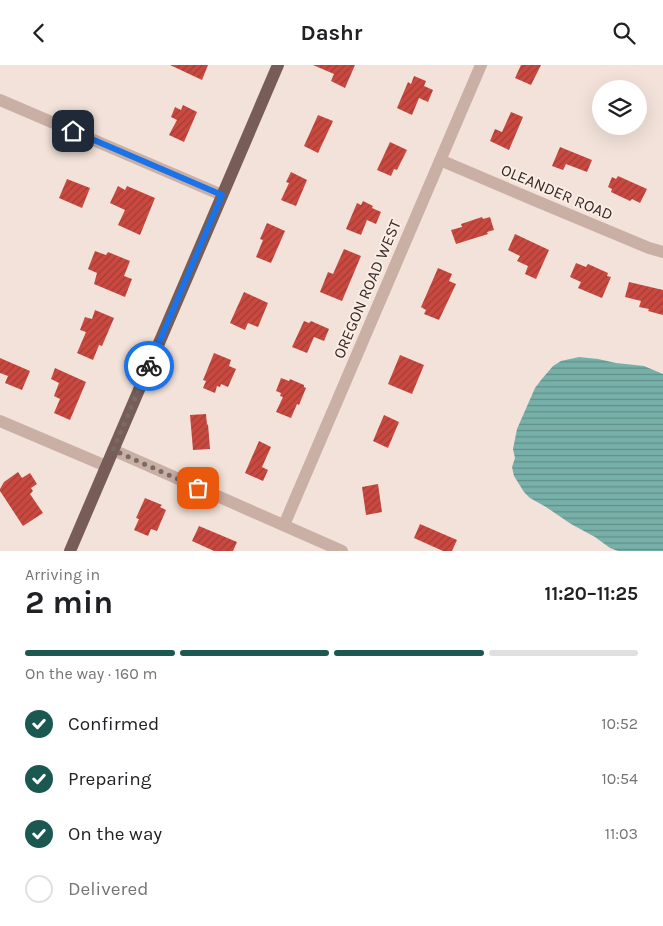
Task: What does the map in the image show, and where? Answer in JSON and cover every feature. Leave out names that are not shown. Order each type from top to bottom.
[{"type":"main road","points":[[70,551],[278,65]]},
{"type":"street","name":"OREGON ROAD WEST","points":[[284,525],[481,65]]},
{"type":"street","points":[[0,100],[222,195]]},
{"type":"street","name":"OLEANDER ROAD","points":[[440,160],[663,252]]},
{"type":"street","points":[[0,421],[106,466]]},
{"type":"street","points":[[113,450],[342,551]]},
{"type":"water","points":[[579,357],[644,366],[663,374],[663,551],[618,551],[610,548],[530,498],[514,476],[512,467],[515,458],[513,449],[517,429],[535,388],[553,366],[561,361]]},
{"type":"building","points":[[170,65],[208,65],[202,80]]},
{"type":"building","points":[[313,65],[355,65],[345,88],[331,81],[334,74]]},
{"type":"building","points":[[521,65],[541,65],[531,85],[515,78]]},
{"type":"building","points":[[414,76],[426,81],[424,86],[433,90],[428,102],[419,98],[412,115],[397,108],[408,82],[411,84]]},
{"type":"building","points":[[183,105],[197,112],[184,142],[169,135],[177,120],[171,117],[175,107],[181,110]]},
{"type":"building","points":[[511,112],[523,117],[509,150],[490,141],[495,129],[502,132]]},
{"type":"building","points":[[318,115],[333,121],[318,153],[304,146]]},
{"type":"building","points":[[390,142],[407,150],[397,170],[394,169],[391,176],[377,170]]},
{"type":"building","points":[[560,147],[592,160],[587,172],[566,164],[563,170],[552,166]]},
{"type":"building","points":[[291,172],[307,180],[296,206],[281,200],[289,183],[286,182]]},
{"type":"building","points":[[618,176],[647,189],[640,203],[632,199],[630,201],[611,192],[612,189],[608,187],[612,177],[616,179]]},
{"type":"building","points":[[67,179],[90,188],[82,208],[59,198]]},
{"type":"building","points":[[118,186],[125,190],[127,186],[155,198],[140,235],[118,225],[125,210],[110,203]]},
{"type":"building","points":[[363,201],[381,212],[376,224],[367,220],[361,235],[346,229],[357,203],[361,205]]},
{"type":"building","points":[[482,217],[483,219],[490,217],[494,230],[487,232],[488,234],[456,244],[451,230],[462,227],[461,224]]},
{"type":"building","points":[[267,223],[285,231],[271,263],[256,257],[263,240],[260,239]]},
{"type":"building","points":[[515,234],[549,250],[536,279],[525,274],[528,266],[517,261],[520,256],[508,250]]},
{"type":"building","points":[[344,249],[361,256],[342,301],[320,292],[328,272],[333,274]]},
{"type":"building","points":[[95,251],[106,255],[108,252],[130,261],[124,276],[132,279],[125,297],[94,284],[97,273],[88,269]]},
{"type":"building","points":[[576,263],[586,267],[588,264],[608,273],[607,276],[611,277],[602,298],[578,288],[581,282],[570,277]]},
{"type":"building","points":[[438,268],[452,274],[449,281],[456,284],[439,320],[424,314],[426,310],[421,307]]},
{"type":"building","points":[[629,282],[663,290],[663,315],[639,307],[641,301],[625,297]]},
{"type":"building","points":[[244,292],[268,303],[258,327],[248,323],[245,330],[230,323]]},
{"type":"building","points":[[95,310],[114,318],[102,346],[99,345],[93,360],[77,353],[86,332],[80,330],[85,317],[92,319]]},
{"type":"building","points":[[304,321],[309,323],[311,321],[329,329],[324,341],[314,337],[307,353],[292,347]]},
{"type":"building","points":[[214,353],[231,360],[229,366],[236,369],[228,387],[221,384],[220,387],[217,386],[215,393],[203,388],[206,381],[203,380]]},
{"type":"building","points":[[400,355],[424,365],[412,394],[388,384]]},
{"type":"building","points":[[0,358],[30,371],[22,390],[5,383],[8,376],[0,373]]},
{"type":"building","points":[[55,368],[86,382],[70,420],[54,413],[60,399],[54,396],[59,383],[51,379]]},
{"type":"building","points":[[281,378],[289,381],[290,379],[304,385],[306,388],[291,418],[276,412],[283,397],[280,396],[281,393],[276,391]]},
{"type":"building","points":[[206,414],[210,449],[193,450],[190,415]]},
{"type":"building","points":[[384,415],[399,422],[388,448],[373,441]]},
{"type":"building","points":[[259,441],[271,447],[262,467],[268,470],[263,481],[245,473]]},
{"type":"building","points":[[18,472],[22,478],[30,473],[37,484],[31,488],[33,491],[30,494],[43,513],[23,526],[0,491],[4,482]]},
{"type":"building","points":[[378,484],[382,512],[366,515],[362,487]]},
{"type":"building","points":[[145,498],[162,505],[160,507],[166,510],[157,531],[151,529],[148,536],[134,530],[139,519],[136,518]]},
{"type":"building","points":[[420,524],[457,540],[452,551],[443,551],[414,538]]},
{"type":"building","points":[[199,526],[237,542],[233,551],[214,551],[192,541]]},
{"type":"way so far","points":[[149,366],[113,450],[198,488]]},
{"type":"route","points":[[73,131],[222,195],[149,366]]}]
